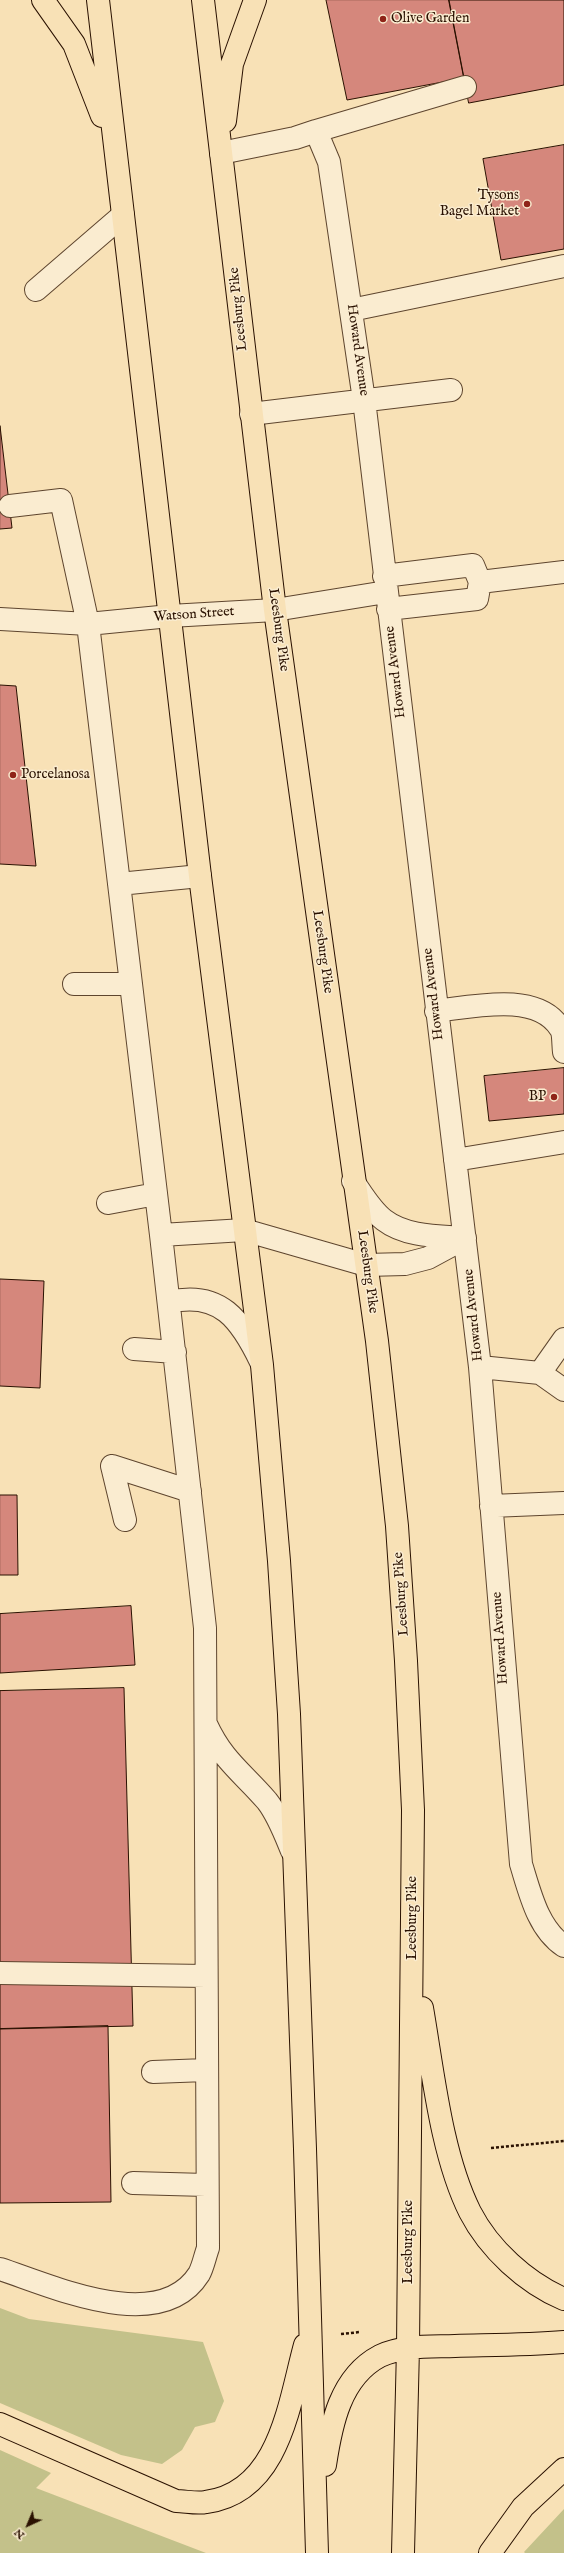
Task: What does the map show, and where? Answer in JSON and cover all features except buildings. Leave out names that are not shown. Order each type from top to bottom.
[{"type":"highway","points":[[43,0],[74,44],[96,97],[117,168]]},
{"type":"highway","points":[[98,0],[200,876],[262,1365],[279,1561],[287,1691],[311,2325],[317,2553]]},
{"type":"highway","name":"Leesburg Pike","points":[[203,0],[251,414],[353,1181],[366,1265],[397,1526],[406,1661],[413,1810],[413,1960],[408,2348],[403,2553]]},
{"type":"highway","points":[[221,154],[232,64],[255,0]]},
{"type":"highway","points":[[413,1960],[441,2114],[454,2169],[470,2212],[493,2245],[520,2273],[551,2294],[564,2299]]},
{"type":"highway","points":[[0,2424],[176,2500],[206,2502],[229,2495],[255,2479],[270,2458],[279,2438],[311,2325]]},
{"type":"highway","points":[[317,2524],[328,2440],[338,2404],[362,2371],[380,2356],[408,2348],[564,2342]]},
{"type":"highway","points":[[490,2553],[523,2507],[564,2469]]},
{"type":"street","points":[[221,154],[295,138],[466,87]]},
{"type":"street","name":"Howard Avenue","points":[[316,131],[329,162],[364,400],[436,1011],[465,1238],[480,1367],[521,1864],[534,1904],[552,1938],[564,1946]]},
{"type":"street","points":[[36,290],[122,215]]},
{"type":"street","points":[[351,310],[564,266]]},
{"type":"street","points":[[251,414],[451,390]]},
{"type":"street","points":[[0,2269],[120,2305],[155,2303],[181,2291],[198,2274],[208,2248],[206,2184],[205,1628],[175,1352],[88,624],[61,500],[10,506]]},
{"type":"street","points":[[386,592],[564,572]]},
{"type":"street","points":[[386,592],[477,582]]},
{"type":"street","name":"Watson Street","points":[[0,619],[88,624],[170,616],[276,610],[386,592]]},
{"type":"street","points":[[119,884],[200,876]]},
{"type":"street","points":[[74,984],[131,984]]},
{"type":"street","points":[[436,1011],[510,1003],[542,1010],[561,1028],[564,1052]]},
{"type":"street","points":[[455,1160],[564,1142]]},
{"type":"street","points":[[353,1181],[384,1220],[401,1229],[423,1235],[465,1238]]},
{"type":"street","points":[[108,1203],[156,1194]]},
{"type":"street","points":[[161,1235],[244,1230],[366,1265],[404,1264],[428,1258],[465,1238]]},
{"type":"street","points":[[169,1302],[193,1298],[205,1300],[218,1305],[240,1326],[250,1341],[262,1365]]},
{"type":"street","points":[[540,1373],[564,1339]]},
{"type":"street","points":[[134,1349],[175,1352]]},
{"type":"street","points":[[480,1367],[540,1373],[564,1390]]},
{"type":"street","points":[[125,1520],[112,1466],[190,1491]]},
{"type":"street","points":[[491,1506],[564,1503]]},
{"type":"street","points":[[205,1721],[216,1745],[231,1765],[268,1802],[292,1851]]},
{"type":"street","points":[[0,1972],[206,1976]]},
{"type":"street","points":[[153,2072],[206,2070]]},
{"type":"street","points":[[133,2183],[206,2184]]},
{"type":"path","points":[[491,2148],[564,2141]]},
{"type":"path","points":[[340,2334],[365,2331]]},
{"type":"shaded area","points":[[0,2308],[29,2319],[203,2342],[224,2401],[215,2422],[195,2427],[182,2450],[162,2464],[121,2455],[0,2403]]},
{"type":"shaded area","points":[[0,2450],[51,2473],[36,2488],[206,2553],[0,2553]]},
{"type":"shaded area","points":[[564,2509],[564,2553],[525,2553],[524,2552]]},
{"type":"place","name":"Olive Garden","points":[[383,19]]},
{"type":"place","name":"Tysons Bagel Market","points":[[527,204]]},
{"type":"place","name":"Porcelanosa","points":[[13,775]]},
{"type":"place","name":"BP","points":[[554,1097]]}]
